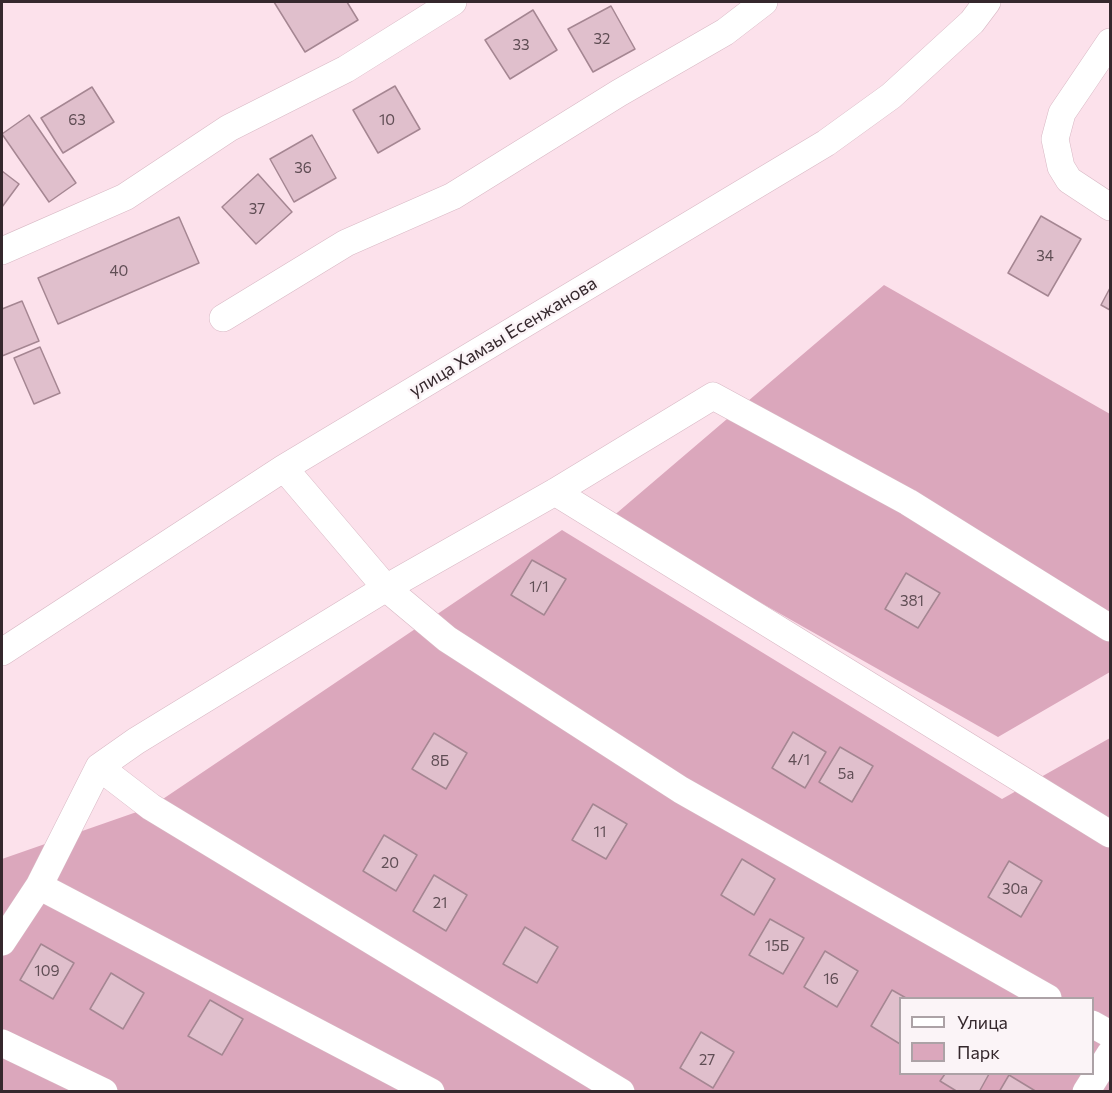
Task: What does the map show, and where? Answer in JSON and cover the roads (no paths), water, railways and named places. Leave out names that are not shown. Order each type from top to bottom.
[{"type":"street","points":[[2,251],[124,197],[229,128],[346,69],[453,2]]},
{"type":"street","points":[[223,318],[346,243],[453,196],[620,93],[725,32],[764,2]]},
{"type":"street","name":"улица Хамзы Есенжанова","points":[[2,652],[284,468],[826,143],[891,96],[972,22],[987,2]]},
{"type":"street","points":[[1110,42],[1062,112],[1055,139],[1061,167],[1069,180],[1110,207]]},
{"type":"street","points":[[2,942],[39,886],[99,768],[136,741],[386,588],[555,492],[713,396],[908,502],[1110,628]]},
{"type":"street","points":[[284,468],[386,588],[447,639],[681,790],[1044,997]]},
{"type":"street","points":[[555,492],[1110,834]]},
{"type":"street","points":[[99,768],[151,807],[621,1092]]},
{"type":"street","points":[[39,886],[431,1092]]},
{"type":"street","points":[[1094,1025],[1110,1034]]},
{"type":"street","points":[[2,1043],[104,1092]]},
{"type":"street","points":[[1086,1092],[1110,1054]]}]
